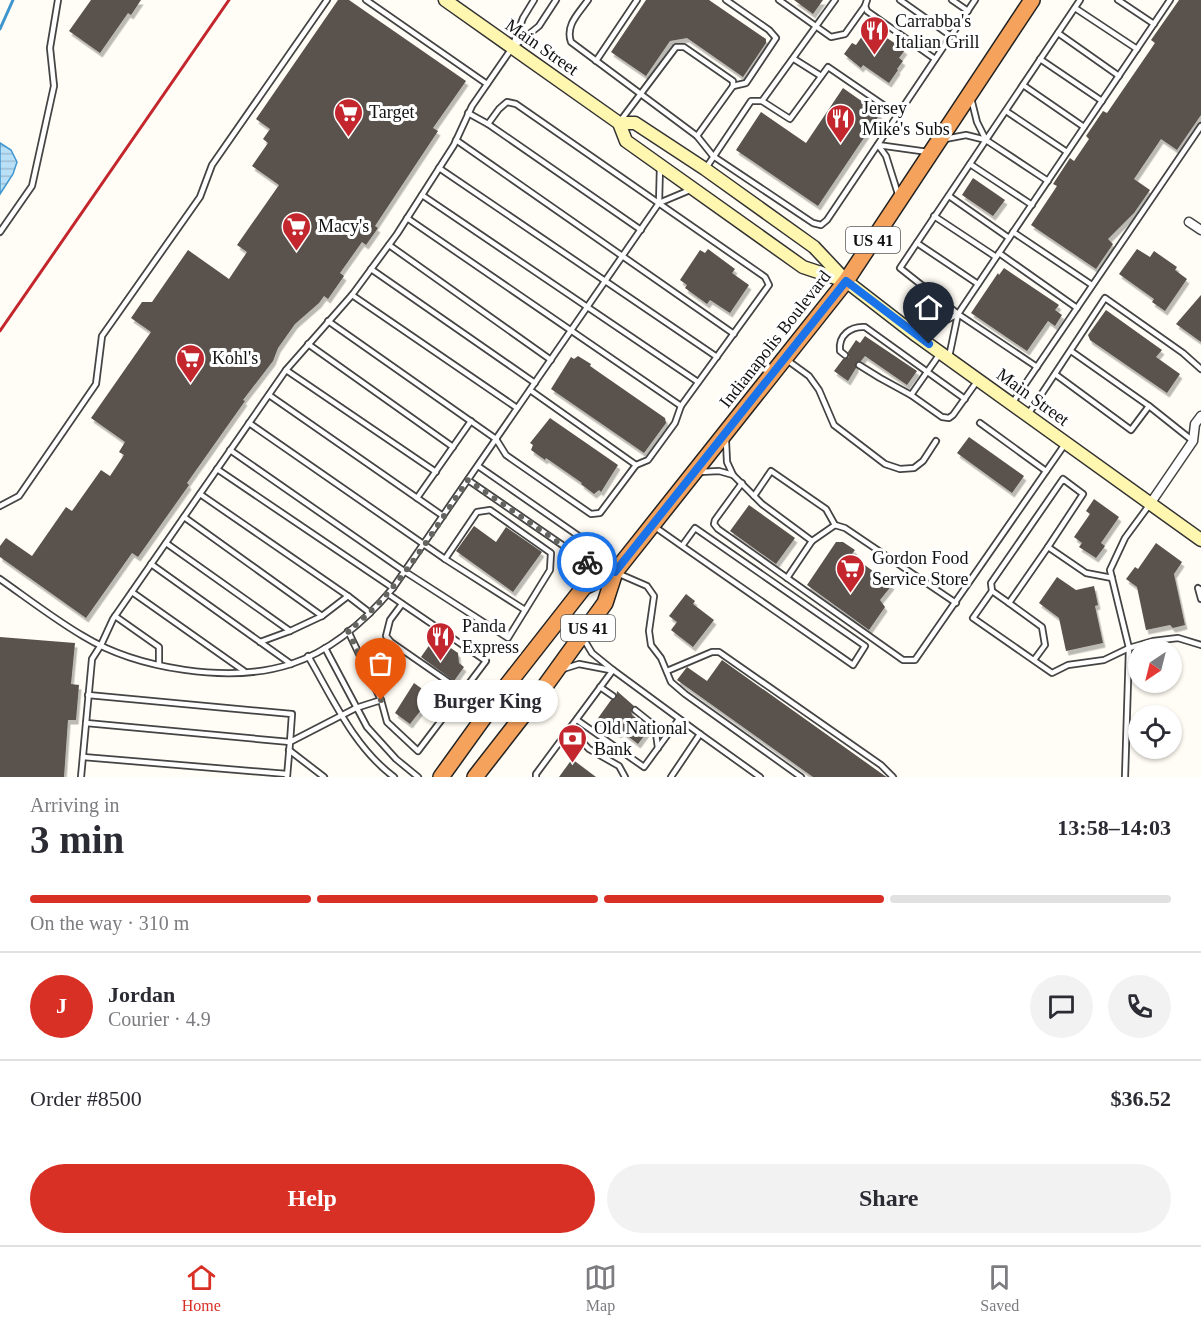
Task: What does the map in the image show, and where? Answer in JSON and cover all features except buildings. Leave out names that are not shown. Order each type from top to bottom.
[{"type":"highway","name":"Indianapolis Boulevard","points":[[475,777],[582,637],[605,603],[615,572],[846,281],[1032,0]]},
{"type":"highway","name":"Indianapolis Boulevard","points":[[441,777],[508,684],[584,587],[615,572]]},
{"type":"street","name":"Main Street","points":[[445,0],[619,123],[626,141],[803,267],[846,281]]},
{"type":"street","name":"Main Street","points":[[619,123],[635,123],[705,169],[814,247],[846,281],[917,336],[1201,540]]},
{"type":"street","points":[[1190,222],[1201,230]]},
{"type":"street","points":[[1150,504],[1197,440],[1196,424],[1201,416]]},
{"type":"lane","points":[[0,232],[32,186],[54,86],[50,48],[58,0]]},
{"type":"lane","points":[[0,506],[19,496],[96,384],[102,336],[200,197],[212,165],[327,0]]},
{"type":"lane","points":[[366,0],[487,84]]},
{"type":"lane","points":[[81,777],[92,659],[115,616],[286,370],[352,295],[389,245],[456,140],[468,113],[512,48],[523,18],[534,0]]},
{"type":"lane","points":[[512,48],[539,26],[556,0]]},
{"type":"lane","points":[[588,0],[571,24],[568,34],[571,42],[697,136],[713,156],[813,223],[821,225],[827,220],[975,0]]},
{"type":"lane","points":[[596,60],[637,0]]},
{"type":"lane","points":[[697,136],[734,86],[746,83],[751,77],[776,38],[769,30],[726,0]]},
{"type":"lane","points":[[779,0],[831,37],[844,34],[867,0]]},
{"type":"lane","points":[[762,101],[835,0]]},
{"type":"lane","points":[[900,0],[951,36]]},
{"type":"lane","points":[[952,0],[968,11]]},
{"type":"lane","points":[[1037,367],[958,314],[900,268],[1080,0]]},
{"type":"lane","points":[[1118,0],[1154,24]]},
{"type":"lane","points":[[911,395],[927,372],[945,356],[958,314],[1168,1]]},
{"type":"lane","points":[[865,6],[867,11],[935,59]]},
{"type":"lane","points":[[1075,8],[1137,50]]},
{"type":"lane","points":[[1058,33],[1119,76]]},
{"type":"lane","points":[[619,123],[676,47],[684,47],[733,81],[734,86]]},
{"type":"lane","points":[[794,59],[821,76]]},
{"type":"lane","points":[[1041,59],[1102,101]]},
{"type":"lane","points":[[705,169],[751,101],[762,101],[790,119],[828,68],[898,115]]},
{"type":"lane","points":[[1023,85],[1084,127]]},
{"type":"lane","points":[[970,93],[977,122],[986,140]]},
{"type":"lane","points":[[328,321],[496,439],[506,455],[591,514],[600,513],[636,465],[648,460],[675,423],[681,406],[769,285],[765,277],[516,104],[507,102],[488,124]]},
{"type":"lane","points":[[1006,111],[1067,152]]},
{"type":"lane","points":[[468,113],[488,124],[641,230]]},
{"type":"lane","points":[[1011,404],[1201,126]]},
{"type":"lane","points":[[878,145],[935,147],[966,135],[986,140],[1047,181]]},
{"type":"lane","points":[[456,140],[734,334]]},
{"type":"lane","points":[[878,145],[886,156],[900,199]]},
{"type":"lane","points":[[970,164],[1032,204]]},
{"type":"lane","points":[[0,579],[84,636],[125,655],[159,665],[196,670],[261,670],[291,664],[325,648],[370,613],[393,588],[659,203],[660,166]]},
{"type":"lane","points":[[439,168],[717,357]]},
{"type":"lane","points":[[659,203],[692,189]]},
{"type":"lane","points":[[422,195],[698,382]]},
{"type":"lane","points":[[949,196],[1009,238]]},
{"type":"lane","points":[[934,216],[998,255],[1077,308]]},
{"type":"lane","points":[[407,218],[681,406]]},
{"type":"lane","points":[[1013,232],[1092,285]]},
{"type":"lane","points":[[916,243],[978,284]]},
{"type":"lane","points":[[389,245],[551,360]]},
{"type":"lane","points":[[370,270],[535,383]]},
{"type":"lane","points":[[352,295],[517,408]]},
{"type":"lane","points":[[1027,415],[1105,298],[1183,353],[1201,369]]},
{"type":"lane","points":[[917,336],[958,314]]},
{"type":"lane","points":[[845,356],[840,351],[839,344],[844,334],[855,326],[865,327],[965,399]]},
{"type":"lane","points":[[308,344],[453,447]]},
{"type":"lane","points":[[1071,351],[1197,440]]},
{"type":"lane","points":[[785,358],[810,376],[819,390],[834,425],[885,464],[900,469],[914,468],[923,461],[936,441]]},
{"type":"lane","points":[[859,365],[911,395],[942,417],[949,418],[978,380]]},
{"type":"lane","points":[[286,370],[436,472]]},
{"type":"lane","points":[[1055,374],[1131,430],[1149,406]]},
{"type":"lane","points":[[530,390],[636,465]]},
{"type":"lane","points":[[269,395],[443,516]]},
{"type":"lane","points":[[417,498],[471,421]]},
{"type":"lane","points":[[249,423],[423,544],[525,610]]},
{"type":"lane","points":[[980,423],[1046,471]]},
{"type":"lane","points":[[726,432],[727,462],[733,475],[762,504],[812,541]]},
{"type":"lane","points":[[742,483],[714,524],[718,529],[903,660],[915,660],[1066,443]]},
{"type":"lane","points":[[230,450],[404,571],[508,638],[550,570],[551,553],[490,510],[477,512],[446,559]]},
{"type":"lane","points":[[477,466],[596,548],[615,572]]},
{"type":"lane","points":[[217,470],[393,588]]},
{"type":"lane","points":[[693,474],[719,471],[733,475]]},
{"type":"lane","points":[[754,496],[771,471],[826,509],[835,525],[845,528],[956,603]]},
{"type":"lane","points":[[1009,603],[1083,494],[1063,479],[991,583],[992,591],[973,618],[1052,673],[1068,665],[1104,660],[1128,648]]},
{"type":"lane","points":[[468,480],[587,562],[647,586],[654,596],[649,631],[651,645],[671,682],[801,777]]},
{"type":"lane","points":[[200,494],[370,613]]},
{"type":"lane","points":[[1128,644],[1110,570],[1125,538],[1150,504]]},
{"type":"lane","points":[[184,517],[322,616]]},
{"type":"lane","points":[[653,525],[682,546],[853,665],[865,646],[695,528],[682,546]]},
{"type":"lane","points":[[787,578],[812,541],[835,525]]},
{"type":"lane","points":[[166,543],[290,631]]},
{"type":"lane","points":[[1047,546],[1086,573],[1112,578]]},
{"type":"lane","points":[[151,564],[291,664]]},
{"type":"lane","points":[[1201,590],[1198,588],[1201,598]]},
{"type":"lane","points":[[992,591],[1042,627],[1045,645],[1034,660]]},
{"type":"lane","points":[[132,592],[244,671]]},
{"type":"lane","points":[[348,631],[381,700],[387,722],[418,751],[486,661],[388,594]]},
{"type":"lane","points":[[260,642],[322,616],[348,596]]},
{"type":"lane","points":[[402,604],[390,620],[386,636],[391,642],[463,692]]},
{"type":"lane","points":[[115,616],[159,647],[159,665]]},
{"type":"lane","points":[[582,637],[592,653],[613,670],[760,777]]},
{"type":"lane","points":[[1182,639],[1201,645]]},
{"type":"lane","points":[[325,648],[356,708],[380,744],[418,777]]},
{"type":"lane","points":[[667,671],[712,652],[719,652],[881,765],[893,777]]},
{"type":"lane","points":[[308,656],[342,715],[368,753],[394,777]]},
{"type":"lane","points":[[556,671],[579,664],[613,670]]},
{"type":"lane","points":[[536,777],[613,670]]},
{"type":"lane","points":[[1125,777],[1128,680]]},
{"type":"lane","points":[[600,687],[614,696]]},
{"type":"lane","points":[[83,757],[287,776],[290,742],[292,714],[88,694]]},
{"type":"lane","points":[[86,723],[290,742],[356,708],[381,700]]},
{"type":"lane","points":[[635,710],[655,726],[658,748]]},
{"type":"lane","points":[[577,720],[644,767],[679,719]]},
{"type":"lane","points":[[570,729],[589,749],[619,766],[625,777]]},
{"type":"lane","points":[[671,777],[700,734]]},
{"type":"lane","points":[[289,750],[324,777]]},
{"type":"water","points":[[0,143],[11,150],[17,162],[13,174],[0,194]]},
{"type":"waterway","points":[[0,29],[13,0]]},
{"type":"railway","points":[[0,331],[229,0]]},
{"type":"way so far","points":[[381,700],[348,631],[375,608],[393,588],[468,480],[587,562]]},
{"type":"place","name":"Carrabba's Italian Grill","points":[[874,56]]},
{"type":"place","name":"Target","points":[[348,138]]},
{"type":"place","name":"Jersey Mike's Subs","points":[[841,144]]},
{"type":"place","name":"Macy's","points":[[297,252]]},
{"type":"place","name":"Kohl's","points":[[191,384]]},
{"type":"place","name":"Gordon Food Service Store","points":[[851,594]]},
{"type":"place","name":"Panda Express","points":[[441,662]]},
{"type":"place","name":"Burger King","points":[[381,700]]},
{"type":"place","name":"Old National Bank","points":[[573,764]]},
{"type":"route","points":[[587,562],[615,572],[846,281],[929,344]]}]
